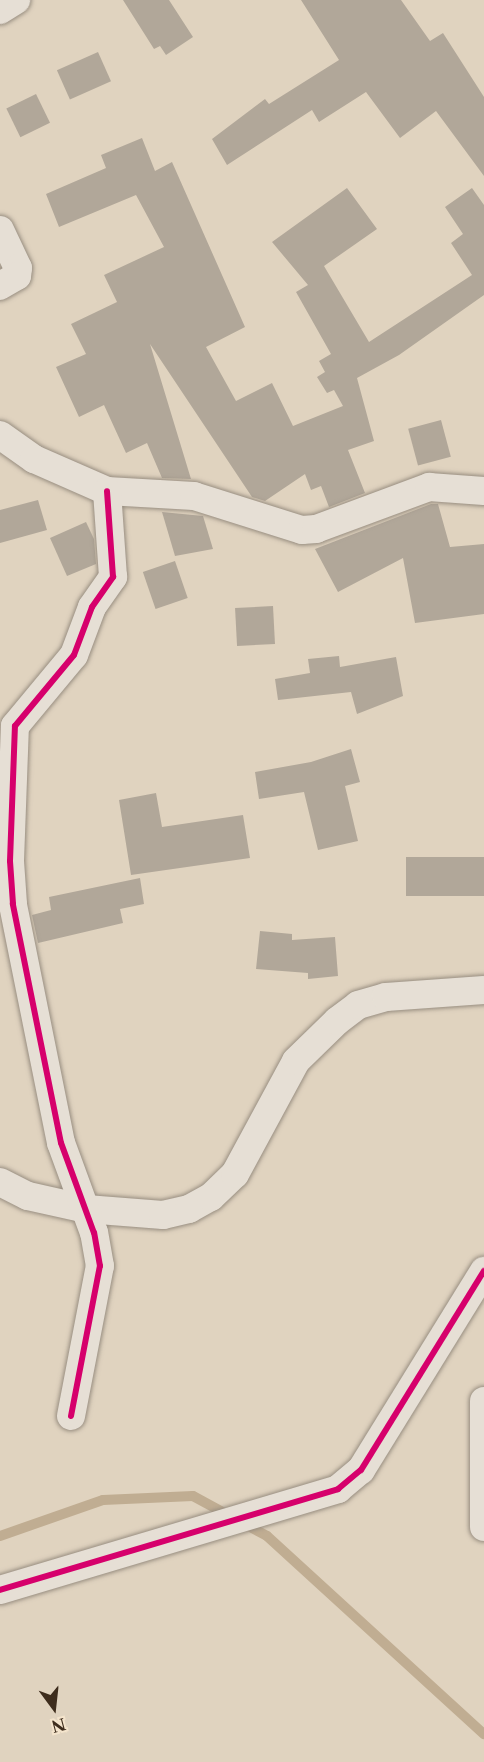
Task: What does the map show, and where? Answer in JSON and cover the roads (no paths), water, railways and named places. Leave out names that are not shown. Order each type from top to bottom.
[{"type":"street","points":[[0,10],[16,0]]},
{"type":"street","points":[[0,230],[18,268],[17,276],[0,286]]},
{"type":"street","points":[[0,435],[34,459],[107,491],[194,496],[302,530],[316,530],[429,487],[484,491]]},
{"type":"street","points":[[71,1416],[100,1266],[86,1209],[61,1143],[13,904],[10,861],[15,726],[74,656],[92,607],[113,577],[107,491]]},
{"type":"street","points":[[0,1182],[28,1196],[86,1209],[163,1215],[212,1197],[235,1174],[252,1147],[296,1061],[358,1005],[386,998],[484,990]]},
{"type":"street","points":[[0,1590],[338,1489],[362,1470],[484,1270]]},
{"type":"street","points":[[484,1401],[484,1527]]},
{"type":"waterway","points":[[0,1536],[103,1500],[193,1496],[267,1536],[484,1734]]}]
